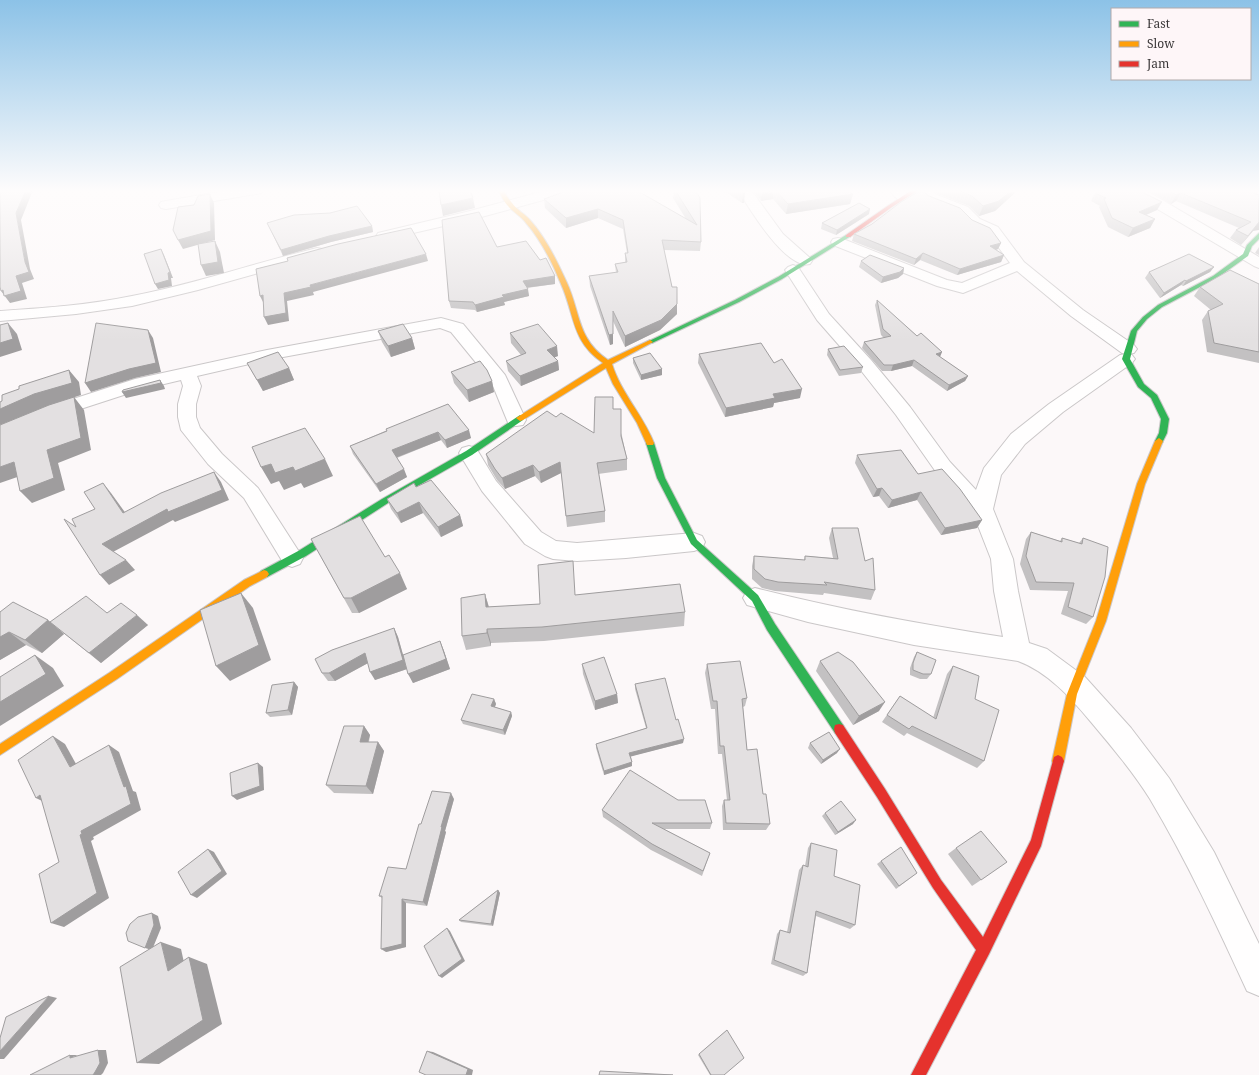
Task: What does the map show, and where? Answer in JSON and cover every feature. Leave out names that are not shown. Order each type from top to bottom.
[{"type":"street","points":[[542,240],[566,285],[573,314],[587,344],[595,354],[608,363],[611,376],[631,406],[649,439],[661,478],[694,542],[755,598],[771,627],[881,793],[937,884],[984,949]]},
{"type":"street","points":[[779,240],[790,251],[799,265],[809,297],[823,317],[866,364],[903,411],[943,467],[982,509],[1002,559],[1006,591],[1018,650]]},
{"type":"street","points":[[0,750],[114,676],[247,584],[469,453],[516,420],[608,363],[693,321],[738,301],[841,240]]},
{"type":"street","points":[[918,1075],[984,949],[1037,842],[1058,761],[1072,694],[1101,621],[1141,484],[1162,433],[1165,419],[1154,397],[1141,385],[1127,354],[1019,265],[1001,240]]},
{"type":"street","points":[[1221,240],[1259,263]]},
{"type":"street","points":[[982,509],[991,474],[1018,439],[1127,354],[1134,331],[1145,318],[1160,306],[1209,280],[1246,255],[1249,246],[1254,240]]},
{"type":"street","points":[[838,242],[942,284],[963,288],[1019,265]]},
{"type":"street","points":[[0,315],[42,314],[150,298],[242,274],[329,248]]},
{"type":"street","points":[[0,433],[52,412],[135,385],[186,372],[267,355],[441,323],[457,328],[499,379],[516,420]]},
{"type":"street","points":[[186,372],[192,386],[187,404],[187,417],[191,430],[215,459],[251,493],[292,558]]},
{"type":"street","points":[[469,453],[489,486],[513,515],[533,538],[553,550],[577,552],[694,542]]},
{"type":"street","points":[[755,598],[808,612],[914,634],[1018,650],[1038,657],[1076,685],[1121,737],[1159,788],[1203,863],[1259,979]]},
{"type":"building","points":[[0,240],[21,240],[25,262],[29,272],[16,276],[21,291],[4,296],[3,290],[1,291]]},
{"type":"building","points":[[276,240],[315,240],[281,250]]},
{"type":"building","points":[[355,240],[418,240],[426,254],[310,285],[311,287],[284,293],[286,313],[264,317],[263,295],[260,296],[256,269],[288,261],[287,258]]},
{"type":"building","points":[[444,240],[493,240],[497,247],[526,241],[540,260],[546,258],[555,276],[523,281],[528,289],[502,295],[504,297],[475,305],[473,302],[449,301]]},
{"type":"building","points":[[626,240],[662,240],[672,287],[677,287],[677,304],[661,320],[625,336],[613,311],[613,334],[609,335],[589,276],[618,272],[615,264],[627,262],[625,253],[628,253]]},
{"type":"building","points":[[665,240],[701,240],[701,242]]},
{"type":"building","points":[[869,240],[999,240],[1001,243],[990,246],[1004,255],[960,269],[923,253],[916,259]]},
{"type":"building","points":[[215,241],[218,262],[201,265],[198,244]]},
{"type":"building","points":[[161,249],[170,272],[168,273],[169,280],[155,284],[144,254]]},
{"type":"building","points":[[1189,254],[1214,267],[1186,281],[1185,280],[1164,293],[1149,272]]},
{"type":"building","points":[[870,255],[904,268],[900,272],[883,277],[861,261]]},
{"type":"building","points":[[1230,270],[1259,284],[1259,352],[1214,343],[1208,311],[1223,304],[1200,287]]},
{"type":"building","points":[[877,300],[917,336],[921,333],[942,352],[936,354],[968,376],[949,385],[914,360],[893,365],[884,365],[864,342],[891,336],[883,329]]},
{"type":"building","points":[[8,323],[13,339],[0,343],[0,325]]},
{"type":"building","points":[[96,323],[148,330],[156,363],[129,369],[85,383]]},
{"type":"building","points":[[403,324],[412,338],[388,346],[378,331]]},
{"type":"building","points":[[538,324],[557,346],[547,350],[558,361],[520,376],[506,361],[526,353],[510,333]]},
{"type":"building","points":[[761,343],[774,363],[782,359],[802,389],[773,394],[775,398],[726,408],[699,354]]},
{"type":"building","points":[[844,346],[863,367],[840,370],[828,349]]},
{"type":"building","points":[[278,352],[289,368],[257,380],[247,363]]},
{"type":"building","points":[[650,353],[662,369],[641,375],[633,358]]},
{"type":"building","points":[[480,361],[487,370],[492,381],[467,390],[451,372]]},
{"type":"building","points":[[69,370],[72,383],[34,394],[0,409],[2,395],[19,389],[19,386]]},
{"type":"building","points":[[160,380],[161,383],[122,392],[123,390]]},
{"type":"building","points":[[74,397],[81,438],[47,450],[54,478],[20,491],[14,462],[0,467],[0,425],[49,405]]},
{"type":"building","points":[[595,397],[613,397],[613,409],[621,409],[621,436],[627,459],[597,463],[605,511],[566,516],[560,462],[539,472],[533,465],[502,478],[486,454],[547,411],[556,417],[561,413],[594,433]]},
{"type":"building","points":[[448,404],[469,430],[445,440],[438,432],[392,450],[404,469],[376,484],[350,446],[387,431],[386,429]]},
{"type":"building","points":[[305,428],[325,459],[295,471],[293,467],[275,473],[271,464],[261,467],[252,447]]},
{"type":"building","points":[[901,450],[918,474],[942,469],[960,489],[982,520],[945,528],[921,492],[892,500],[882,488],[877,489],[857,455]]},
{"type":"building","points":[[214,472],[222,490],[168,512],[167,509],[102,544],[126,560],[100,575],[64,519],[76,527],[72,519],[95,509],[84,492],[103,483],[123,513],[161,493]]},
{"type":"building","points":[[431,480],[460,515],[438,527],[419,502],[397,513],[387,499],[414,483],[416,487]]},
{"type":"building","points":[[360,516],[385,557],[389,555],[400,573],[351,598],[344,598],[311,539]]},
{"type":"building","points":[[832,528],[858,528],[865,561],[873,558],[875,590],[824,582],[827,585],[778,582],[765,579],[754,569],[754,556],[805,560],[805,556],[838,559]]},
{"type":"building","points":[[1031,532],[1062,542],[1062,538],[1082,544],[1083,538],[1108,547],[1105,577],[1093,617],[1068,607],[1074,583],[1036,582],[1026,556]]},
{"type":"building","points":[[573,561],[575,595],[680,584],[685,612],[542,627],[487,629],[487,633],[462,636],[461,598],[485,594],[486,607],[540,604],[538,565]]},
{"type":"building","points":[[241,593],[259,645],[216,666],[200,610]]},
{"type":"building","points":[[86,596],[107,613],[121,603],[137,615],[89,653],[50,622]]},
{"type":"building","points":[[13,602],[48,620],[25,640],[9,632],[0,637],[0,612]]},
{"type":"building","points":[[394,628],[403,660],[370,672],[365,653],[329,673],[322,673],[315,659],[332,650]]},
{"type":"building","points":[[440,641],[446,659],[408,674],[403,655]]},
{"type":"building","points":[[838,652],[853,662],[885,702],[859,716],[820,661]]},
{"type":"building","points":[[917,652],[936,660],[931,674],[923,674],[913,670],[913,663]]},
{"type":"building","points":[[35,655],[46,674],[0,702],[0,677]]},
{"type":"building","points":[[604,657],[617,694],[595,701],[582,664]]},
{"type":"building","points":[[740,661],[747,698],[742,699],[747,750],[757,749],[763,794],[766,794],[770,824],[726,823],[724,800],[730,800],[724,746],[720,746],[717,701],[713,701],[707,664]]},
{"type":"building","points":[[953,666],[979,676],[975,699],[999,710],[984,761],[912,726],[909,729],[887,715],[900,696],[936,719]]},
{"type":"building","points":[[665,678],[676,720],[678,719],[684,739],[629,753],[632,762],[604,771],[596,744],[647,728],[635,684]]},
{"type":"building","points":[[294,682],[288,710],[266,713],[272,685]]},
{"type":"building","points":[[472,694],[494,699],[491,706],[511,712],[503,730],[461,720]]},
{"type":"building","points":[[344,726],[364,726],[360,742],[378,742],[366,786],[326,785]]},
{"type":"building","points":[[829,732],[840,749],[823,760],[810,743]]},
{"type":"building","points":[[53,736],[70,767],[109,745],[124,787],[126,786],[131,804],[81,831],[82,834],[80,835],[97,893],[51,923],[39,874],[59,862],[40,795],[36,798],[18,760]]},
{"type":"building","points":[[258,763],[260,786],[232,796],[230,773]]},
{"type":"building","points":[[630,770],[678,800],[705,800],[712,823],[652,823],[710,853],[703,871],[652,844],[602,810]]},
{"type":"building","points":[[432,791],[451,793],[441,827],[423,902],[402,899],[402,944],[381,949],[382,896],[379,896],[388,867],[406,869],[419,824],[421,824]]},
{"type":"building","points":[[841,801],[856,820],[838,832],[825,813]]},
{"type":"building","points":[[981,831],[1007,862],[981,880],[956,848]]},
{"type":"building","points":[[811,843],[837,850],[834,876],[860,885],[855,925],[816,911],[807,973],[774,960],[780,930],[790,933],[803,865],[808,867]]},
{"type":"building","points":[[901,847],[917,873],[899,886],[881,861]]},
{"type":"building","points":[[208,849],[222,871],[191,895],[178,872]]},
{"type":"building","points":[[498,890],[491,924],[459,920]]},
{"type":"building","points":[[152,913],[154,925],[145,948],[128,941],[126,933],[130,924],[138,917]]},
{"type":"building","points":[[447,928],[462,959],[439,976],[424,946]]},
{"type":"building","points":[[161,942],[168,971],[189,957],[203,1020],[137,1063],[120,967]]},
{"type":"building","points":[[49,996],[0,1051],[0,1038],[6,1017]]},
{"type":"building","points":[[727,1030],[744,1058],[724,1075],[711,1075],[699,1054]]},
{"type":"building","points":[[98,1050],[100,1063],[93,1075],[30,1075],[70,1055],[70,1058]]},
{"type":"building","points":[[427,1051],[468,1069],[466,1075],[426,1075],[419,1072]]},
{"type":"building","points":[[600,1071],[673,1075],[599,1075]]},
{"type":"traffic: fast","points":[[650,342],[737,301],[780,278],[841,240]]},
{"type":"traffic: fast","points":[[1159,441],[1163,433],[1165,419],[1154,397],[1141,385],[1126,359],[1134,331],[1145,318],[1160,306],[1215,277],[1246,255],[1249,246],[1254,240]]},
{"type":"traffic: fast","points":[[264,574],[303,553],[385,501],[469,453],[520,418]]},
{"type":"traffic: fast","points":[[650,443],[661,478],[694,542],[755,598],[771,627],[839,729]]},
{"type":"traffic: slow","points":[[542,240],[565,285],[577,325],[587,344],[595,354],[608,363],[616,384],[641,422],[650,443]]},
{"type":"traffic: slow","points":[[520,418],[608,363],[650,342]]},
{"type":"traffic: slow","points":[[1058,761],[1072,694],[1101,621],[1141,484],[1159,441]]},
{"type":"traffic: slow","points":[[0,750],[113,676],[247,583],[264,574]]},
{"type":"traffic: jam","points":[[839,729],[881,793],[937,884],[984,949]]},
{"type":"traffic: jam","points":[[918,1075],[984,949],[1037,842],[1058,761]]}]
